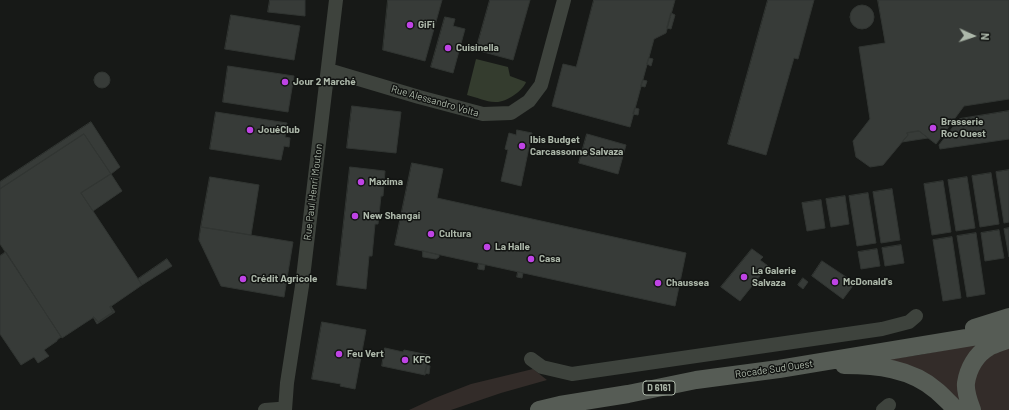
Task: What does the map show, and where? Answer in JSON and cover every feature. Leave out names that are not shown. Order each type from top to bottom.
[{"type":"main road","points":[[938,343],[1009,316]]},
{"type":"main road","name":"Rocade Sud Ouest","points":[[539,410],[696,380],[779,369],[1009,331]]},
{"type":"main road","points":[[972,410],[968,399],[966,383],[971,366],[977,356],[988,348],[1009,339]]},
{"type":"main road","points":[[779,369],[849,365],[895,369],[913,376],[930,386],[957,410]]},
{"type":"street","name":"Rue Paul Henri Mouton","points":[[278,410],[287,383],[300,304],[336,0]]},
{"type":"street","name":"Rue Alessandro Volta","points":[[328,71],[483,114],[511,113],[529,101],[541,85],[564,0]]},
{"type":"street","points":[[531,360],[542,367],[572,374],[882,329],[909,322],[916,316]]},
{"type":"shaded area","points":[[476,59],[508,67],[510,76],[526,82],[518,93],[504,101],[488,101],[467,95]]},
{"type":"shaded area","points":[[997,340],[979,348],[963,402],[940,389],[862,363],[919,355]]},
{"type":"shaded area","points":[[1009,344],[1009,410],[977,410],[972,373],[979,361]]},
{"type":"shaded area","points":[[533,369],[547,380],[501,393],[451,410],[409,410],[471,384]]},
{"type":"building","points":[[270,0],[305,0],[305,16],[268,12]]},
{"type":"building","name":"GiFi","points":[[388,0],[442,0],[425,61],[383,50]]},
{"type":"building","points":[[490,0],[530,0],[513,60],[476,50]]},
{"type":"building","points":[[594,0],[675,0],[666,33],[654,39],[630,127],[552,106],[563,64],[576,67]]},
{"type":"building","points":[[768,0],[814,0],[798,59],[794,58],[766,155],[728,144]]},
{"type":"building","points":[[878,0],[1009,0],[1009,99],[964,106],[936,144],[919,131],[907,133],[908,135],[883,165],[870,167],[856,157],[853,141],[870,119],[859,47],[885,43]]},
{"type":"building","points":[[857,5],[867,5],[874,12],[874,22],[867,29],[857,29],[850,22],[850,12]]},
{"type":"building","points":[[671,13],[675,15],[671,29],[667,28]]},
{"type":"building","points":[[231,15],[300,26],[294,60],[225,49]]},
{"type":"building","name":"Cuisinella","points":[[445,17],[455,19],[453,26],[465,29],[453,73],[431,67]]},
{"type":"building","points":[[649,58],[653,59],[651,66],[647,64]]},
{"type":"building","points":[[228,66],[294,76],[288,112],[223,102]]},
{"type":"building","points":[[99,72],[105,72],[110,77],[108,86],[105,88],[99,88],[94,83],[94,77]]},
{"type":"building","points":[[643,80],[647,81],[645,87],[641,86]]},
{"type":"building","points":[[352,106],[401,112],[396,153],[347,148]]},
{"type":"building","points":[[635,108],[639,109],[638,115],[633,114]]},
{"type":"building","points":[[1009,111],[1009,139],[940,149],[939,145],[959,119]]},
{"type":"building","name":"JouéClub","points":[[216,112],[287,123],[285,137],[290,138],[289,147],[284,146],[281,160],[210,149]]},
{"type":"building","points":[[91,122],[120,167],[111,174],[84,134],[0,189],[0,182]]},
{"type":"building","points":[[517,130],[532,133],[521,186],[501,181],[508,150],[505,149],[509,133],[516,135]]},
{"type":"building","points":[[919,131],[928,138],[902,142],[908,135],[907,133]]},
{"type":"building","points":[[84,134],[111,174],[81,193],[142,285],[110,307],[113,312],[98,322],[94,317],[62,338],[0,244],[0,189]]},
{"type":"building","points":[[587,134],[626,145],[618,174],[579,163]]},
{"type":"building","points":[[412,163],[443,169],[437,198],[686,253],[675,306],[395,245]]},
{"type":"building","points":[[350,167],[385,171],[383,196],[381,196],[378,224],[375,224],[372,256],[369,256],[366,289],[337,285]]},
{"type":"building","points":[[1009,170],[1009,222],[1004,223],[996,172]]},
{"type":"building","points":[[991,173],[999,224],[980,227],[972,176]]},
{"type":"building","points":[[111,174],[122,191],[93,211],[81,193]]},
{"type":"building","points":[[210,177],[259,185],[251,235],[201,227]]},
{"type":"building","points":[[967,177],[975,228],[956,231],[948,180]]},
{"type":"building","points":[[943,181],[951,232],[932,235],[924,184]]},
{"type":"building","points":[[892,189],[900,240],[881,243],[873,192]]},
{"type":"building","points":[[868,193],[876,243],[857,246],[849,196]]},
{"type":"building","points":[[845,196],[849,224],[831,227],[826,199]]},
{"type":"building","points":[[821,200],[825,228],[807,231],[802,203]]},
{"type":"building","points":[[201,227],[293,242],[284,297],[221,286],[199,240]]},
{"type":"building","points":[[1009,228],[1009,257],[1004,229]]},
{"type":"building","points":[[999,230],[1004,258],[985,261],[981,233]]},
{"type":"building","points":[[976,233],[985,294],[967,297],[957,236]]},
{"type":"building","points":[[952,237],[961,298],[943,301],[933,240]]},
{"type":"building","points":[[901,245],[904,263],[885,266],[882,248]]},
{"type":"building","points":[[752,249],[763,257],[760,260],[768,266],[740,301],[721,287]]},
{"type":"building","points":[[877,249],[880,266],[861,269],[858,252]]},
{"type":"building","points":[[423,251],[439,255],[439,257],[436,259],[423,257]]},
{"type":"building","points":[[6,252],[61,337],[44,350],[49,356],[38,363],[34,357],[21,365],[0,334],[0,256]]},
{"type":"building","points":[[167,259],[172,266],[142,285],[138,279]]},
{"type":"building","points":[[822,261],[855,283],[843,299],[812,276]]},
{"type":"building","points":[[479,264],[485,265],[484,270],[478,269]]},
{"type":"building","points":[[518,272],[523,273],[522,278],[517,277]]},
{"type":"building","points":[[803,278],[808,282],[803,289],[798,285]]},
{"type":"building","points":[[111,306],[115,312],[97,324],[93,317],[98,322],[113,312],[110,307]]},
{"type":"building","name":"Feu Vert","points":[[322,322],[366,330],[355,389],[340,386],[341,384],[312,379]]},
{"type":"building","name":"KFC","points":[[385,348],[429,355],[425,375],[382,366]]},
{"type":"building","points":[[427,365],[430,366],[429,374],[425,373]]},
{"type":"place","name":"GiFi","points":[[410,25]]},
{"type":"place","name":"Cuisinella","points":[[448,48]]},
{"type":"place","name":"Jour 2 Marché","points":[[285,82]]},
{"type":"place","name":"Brasserie Roc Ouest","points":[[933,128]]},
{"type":"place","name":"JouéClub","points":[[250,130]]},
{"type":"place","name":"Ibis Budget Carcassonne Salvaza","points":[[522,146]]},
{"type":"place","name":"Maxima","points":[[361,182]]},
{"type":"place","name":"New Shangai","points":[[355,216]]},
{"type":"place","name":"Cultura","points":[[431,234]]},
{"type":"place","name":"La Halle","points":[[487,247]]},
{"type":"place","name":"Casa","points":[[531,259]]},
{"type":"place","name":"La Galerie Salvaza","points":[[744,277]]},
{"type":"place","name":"Crédit Agricole","points":[[243,279]]},
{"type":"place","name":"McDonald's","points":[[835,282]]},
{"type":"place","name":"Chaussea","points":[[658,283]]},
{"type":"place","name":"Feu Vert","points":[[339,354]]},
{"type":"place","name":"KFC","points":[[405,360]]}]
